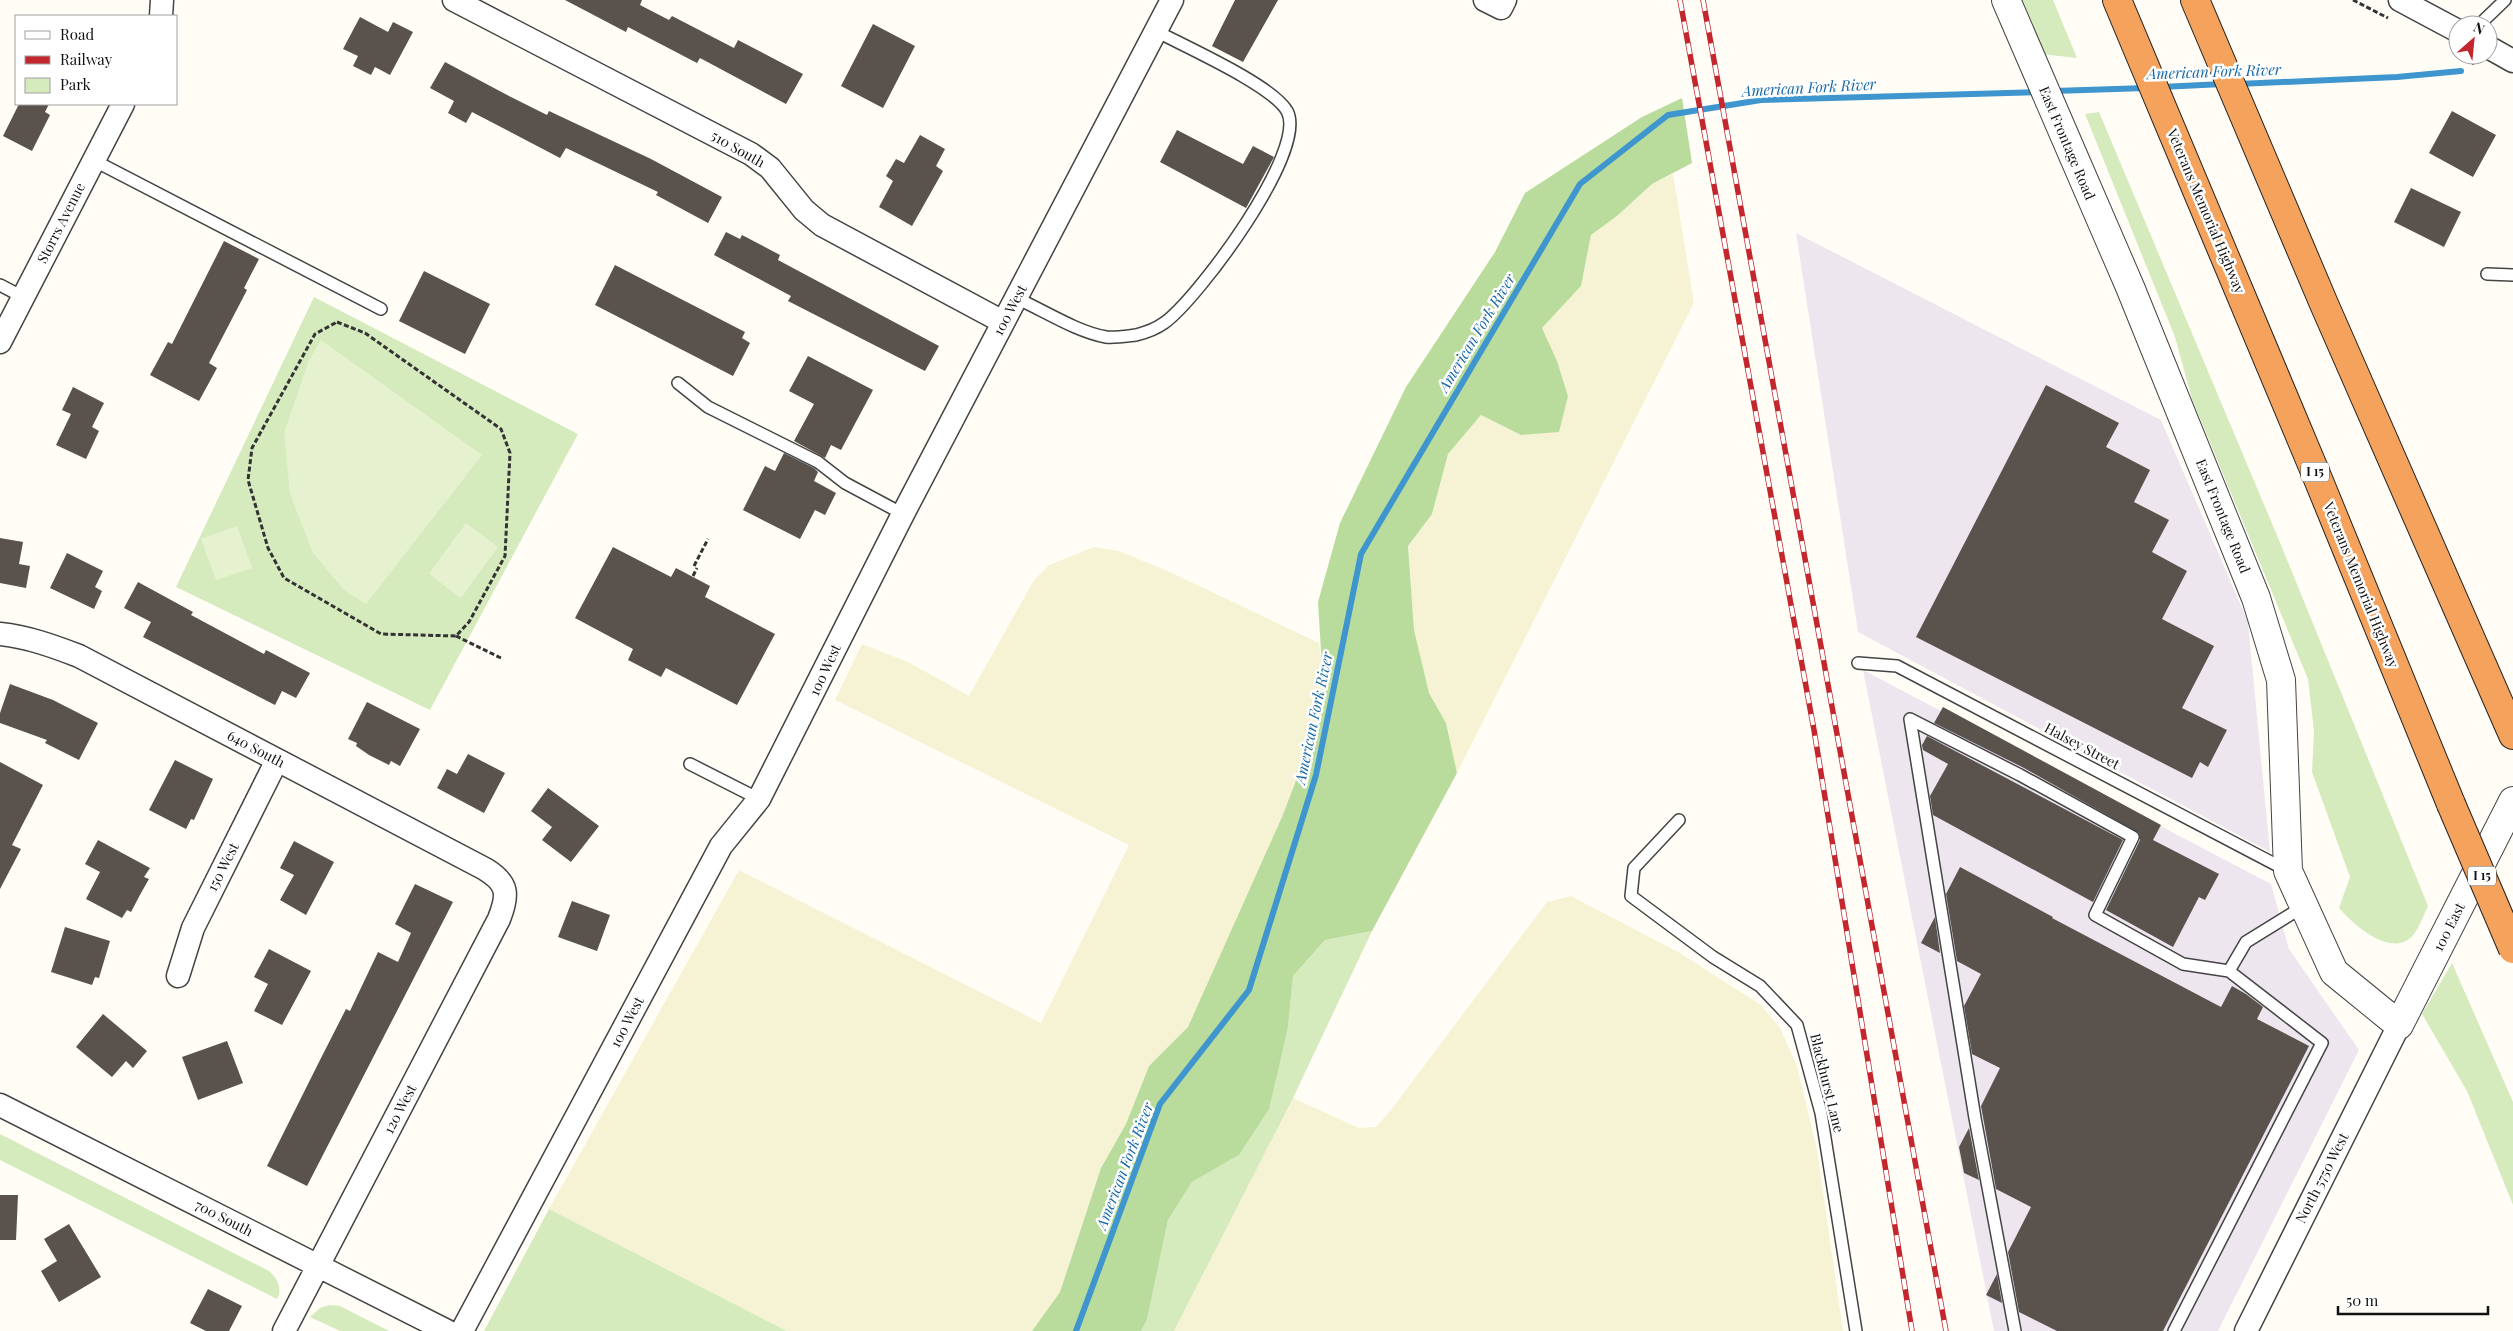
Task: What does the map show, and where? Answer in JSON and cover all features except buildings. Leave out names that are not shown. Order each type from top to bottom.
[{"type":"highway","name":"Veterans Memorial Highway","points":[[2117,0],[2451,804],[2513,948]]},
{"type":"highway","points":[[2195,0],[2513,735]]},
{"type":"street","points":[[161,15],[162,0]]},
{"type":"street","name":"510 South","points":[[454,0],[751,154],[770,168],[804,210],[822,225],[1003,322]]},
{"type":"street","name":"100 West","points":[[462,1331],[721,846],[759,799],[903,514],[1172,0]]},
{"type":"street","name":"East Frontage Road","points":[[2006,0],[2130,287],[2256,598],[2281,680],[2288,871],[2334,972],[2399,1025]]},
{"type":"street","points":[[2404,1],[2448,25]]},
{"type":"street","points":[[2498,53],[2513,61]]},
{"type":"street","name":"Storrs Avenue","points":[[0,342],[122,105]]},
{"type":"street","name":"640 South","points":[[0,634],[18,636],[49,644],[79,656],[499,877],[503,884]]},
{"type":"street","name":"150 West","points":[[178,976],[192,928],[277,760]]},
{"type":"street","name":"100 East","points":[[2399,1025],[2513,801]]},
{"type":"street","name":"120 West","points":[[284,1331],[499,919],[506,903],[503,884]]},
{"type":"street","name":"North 5750 West","points":[[2246,1331],[2399,1025]]},
{"type":"street","name":"700 South","points":[[0,1105],[447,1331]]},
{"type":"lane","points":[[2489,15],[2505,0]]},
{"type":"lane","points":[[1016,298],[1083,329],[1107,337],[1138,334],[1163,324],[1190,299],[1254,212],[1285,153],[1290,131],[1288,113],[1278,99],[1260,86],[1156,31]]},
{"type":"lane","points":[[93,160],[380,308]]},
{"type":"lane","points":[[2487,274],[2513,275]]},
{"type":"lane","points":[[0,285],[23,297]]},
{"type":"lane","points":[[678,383],[708,407],[818,462],[845,483],[903,514]]},
{"type":"lane","name":"Halsey Street","points":[[1858,663],[1897,666],[2288,871]]},
{"type":"lane","points":[[2015,1331],[1975,1118],[1910,719],[2020,774],[2133,837],[2095,915],[2183,964],[2229,971],[2322,1043],[2174,1331]]},
{"type":"lane","points":[[690,764],[759,799]]},
{"type":"lane","name":"Blackhurst Lane","points":[[1679,820],[1634,868],[1631,896],[1713,956],[1760,986],[1797,1025],[1821,1113],[1856,1331]]},
{"type":"lane","points":[[2229,971],[2246,942],[2304,906]]},
{"type":"path","points":[[456,636],[469,622],[505,556],[510,453],[501,429],[365,333],[337,322],[315,334],[252,448],[248,480],[268,548],[284,578],[382,634],[456,636],[503,659]]},
{"type":"path","points":[[693,576],[708,539]]},
{"type":"shaded area","points":[[1673,174],[1694,303],[1457,773],[1446,723],[1429,693],[1414,630],[1408,546],[1432,514],[1448,454],[1481,415],[1521,435],[1568,396],[1557,361],[1542,328],[1581,286],[1591,235],[1617,216],[1652,184]]},
{"type":"shaded area","points":[[1796,233],[2161,420],[2248,622],[2270,852],[1858,632]]},
{"type":"shaded area","points":[[1094,547],[1119,551],[1170,572],[1319,643],[1323,684],[1310,744],[1282,817],[1214,973],[1188,1027],[1149,1066],[1126,1124],[1101,1168],[1060,1292],[1032,1331],[787,1331],[549,1209],[739,870],[1041,1023],[1129,845],[835,700],[862,644],[908,662],[969,696],[1034,580],[1049,565]]},
{"type":"shaded area","points":[[1863,670],[2271,884],[2289,949],[2359,1050],[2218,1331],[1994,1331]]},
{"type":"shaded area","points":[[1571,896],[1680,953],[1761,1005],[1780,1028],[1797,1066],[1817,1150],[1843,1331],[1174,1331],[1293,1098],[1359,1128],[1376,1127],[1391,1110],[1547,902]]},
{"type":"green space","points":[[2018,0],[2053,0],[2077,58],[2041,54]]},
{"type":"green space","points":[[1682,98],[1692,163],[1652,184],[1617,216],[1591,235],[1581,286],[1542,328],[1557,361],[1568,396],[1559,432],[1521,435],[1481,415],[1448,454],[1432,514],[1408,546],[1414,630],[1429,693],[1446,723],[1457,773],[1372,931],[1325,940],[1293,976],[1288,1027],[1269,1109],[1239,1155],[1192,1182],[1168,1220],[1147,1320],[1141,1331],[1032,1331],[1060,1292],[1101,1168],[1126,1124],[1149,1066],[1188,1027],[1282,817],[1310,744],[1323,684],[1318,602],[1340,523],[1406,387],[1495,252],[1525,193],[1642,117]]},
{"type":"green space","points":[[2099,112],[2281,545],[2428,906],[2416,931],[2405,941],[2395,944],[2374,937],[2354,923],[2339,908],[2350,877],[2312,772],[2314,731],[2308,679],[2192,399],[2175,337],[2085,114]]},
{"type":"green space","points":[[314,297],[578,434],[430,710],[176,587]]},
{"type":"green space","points":[[321,340],[482,455],[366,604],[344,590],[313,553],[290,494],[284,433],[309,360]]},
{"type":"green space","points":[[466,523],[498,547],[461,598],[429,574]]},
{"type":"green space","points":[[237,526],[252,568],[216,580],[201,539]]},
{"type":"green space","points":[[1372,931],[1293,1098],[1174,1331],[1141,1331],[1147,1320],[1168,1220],[1192,1182],[1239,1155],[1288,1027],[1293,976],[1325,940]]},
{"type":"green space","points":[[2452,963],[2513,1102],[2513,1205],[2467,1091],[2422,1014]]},
{"type":"green space","points":[[0,1134],[269,1271],[279,1287],[277,1299],[0,1160]]},
{"type":"green space","points":[[549,1209],[787,1331],[484,1331]]},
{"type":"green space","points":[[329,1305],[340,1306],[389,1331],[340,1331],[310,1317],[320,1308]]},
{"type":"waterway","name":"American Fork River","points":[[2238,84],[2397,77],[2461,71]]},
{"type":"waterway","name":"American Fork River","points":[[2161,87],[2223,84]]},
{"type":"waterway","name":"American Fork River","points":[[2054,91],[2146,88]]},
{"type":"waterway","name":"American Fork River","points":[[1076,1331],[1160,1104],[1249,990],[1316,775],[1361,554],[1580,184],[1668,115],[1761,100],[2039,92]]},
{"type":"railway","points":[[1680,0],[1814,730],[1912,1331]]},
{"type":"railway","points":[[1703,0],[1946,1331]]}]
